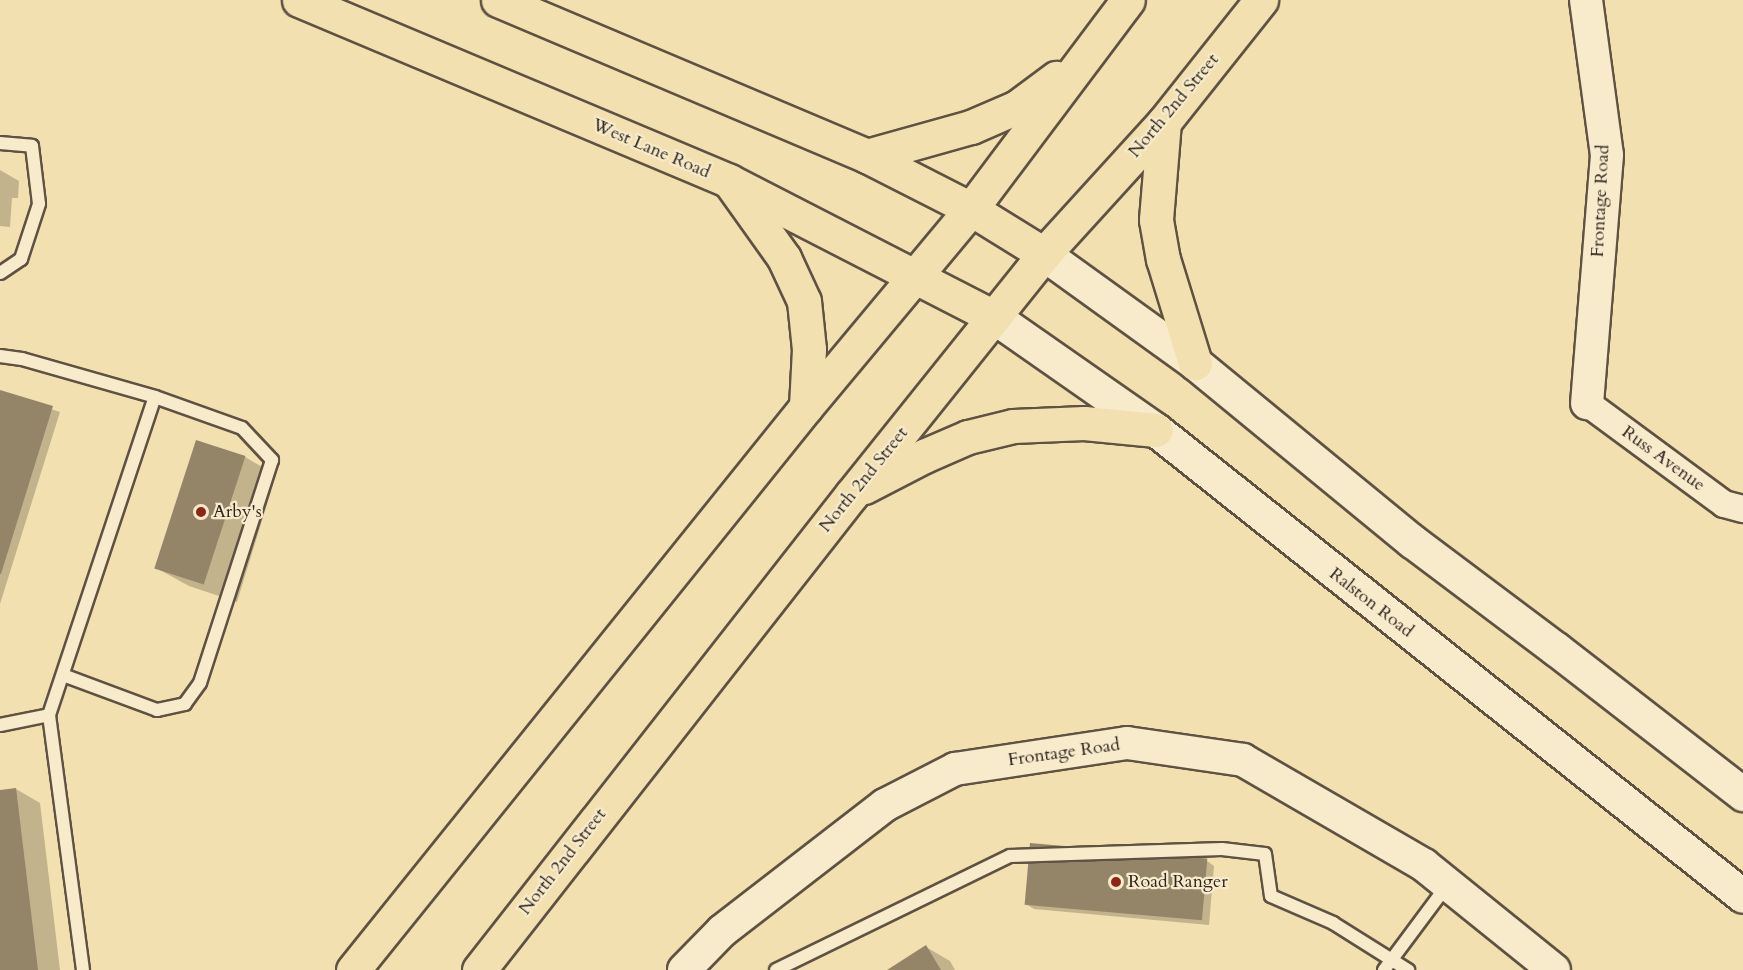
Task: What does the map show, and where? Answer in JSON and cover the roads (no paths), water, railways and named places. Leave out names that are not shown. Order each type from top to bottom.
[{"type":"main road","name":"West Lane Road","points":[[299,0],[729,181],[916,274],[994,317]]},
{"type":"main road","points":[[498,0],[867,156],[971,209],[1044,254],[1195,363],[1412,541],[1556,648],[1743,794]]},
{"type":"main road","points":[[353,970],[806,407],[971,209],[1128,0]]},
{"type":"main road","name":"North 2nd Street","points":[[479,970],[852,494],[1044,254],[1164,122],[1261,0]]},
{"type":"main road","points":[[867,156],[971,127],[1017,107],[1082,60]]},
{"type":"main road","points":[[1164,122],[1156,220],[1169,280],[1195,363]]},
{"type":"main road","points":[[729,181],[784,258],[804,301],[809,349],[806,407]]},
{"type":"main road","name":"Ralston Road","points":[[994,317],[1156,430],[1743,896]]},
{"type":"main road","points":[[852,494],[942,449],[968,438],[1012,426],[1084,423],[1156,430]]},
{"type":"street","name":"Frontage Road","points":[[1586,0],[1607,154],[1587,403]]},
{"type":"street","name":"Russ Avenue","points":[[1587,403],[1724,504],[1743,509]]},
{"type":"street","name":"Frontage Road","points":[[684,970],[722,931],[885,805],[955,769],[1127,743],[1243,760],[1424,866],[1554,970]]},
{"type":"lane","points":[[0,143],[32,146],[39,204],[21,259],[0,273]]},
{"type":"lane","points":[[0,356],[22,359],[154,397],[242,428],[272,460],[200,683],[185,704],[157,710],[63,675]]},
{"type":"lane","points":[[83,970],[49,715],[154,397]]},
{"type":"lane","points":[[0,725],[49,715]]},
{"type":"lane","points":[[776,970],[1010,856],[1222,849],[1265,854],[1271,896],[1333,923],[1408,970]]},
{"type":"lane","points":[[1384,970],[1448,884]]},
{"type":"place","name":"Arby's","points":[[201,512]]},
{"type":"place","name":"Road Ranger","points":[[1116,882]]}]
